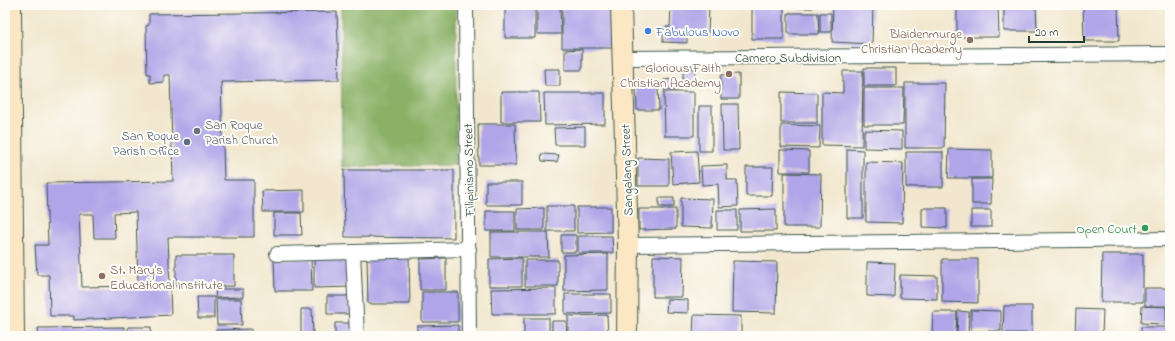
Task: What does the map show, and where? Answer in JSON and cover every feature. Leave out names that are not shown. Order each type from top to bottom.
[{"type":"street","points":[[11,5],[14,336]]},
{"type":"street","name":"Filipinismo Street","points":[[466,5],[469,336]]},
{"type":"street","name":"Sangalang Street","points":[[621,5],[628,244],[627,336]]},
{"type":"street","name":"Carnero Subdivision","points":[[622,58],[1170,54]]},
{"type":"street","points":[[628,244],[1170,239]]},
{"type":"street","points":[[277,254],[469,249]]},
{"type":"street","points":[[353,252],[357,336]]},
{"type":"green space","points":[[341,5],[456,5],[456,165],[342,167]]},
{"type":"building","points":[[505,5],[535,5],[535,38],[505,38]]},
{"type":"building","points":[[537,5],[560,5],[561,34],[537,34]]},
{"type":"building","points":[[562,5],[617,5],[618,48],[562,48]]},
{"type":"building","points":[[671,5],[709,5],[708,36],[687,35],[687,43],[663,42],[663,27],[670,27]]},
{"type":"building","points":[[752,5],[784,5],[784,39],[752,39]]},
{"type":"building","points":[[792,5],[813,5],[813,8],[792,8]]},
{"type":"building","points":[[833,5],[873,5],[872,44],[832,42]]},
{"type":"building","points":[[957,5],[998,5],[999,37],[957,37]]},
{"type":"building","points":[[1004,5],[1036,5],[1037,31],[1004,31]]},
{"type":"building","points":[[1083,5],[1118,5],[1119,41],[1084,41]]},
{"type":"building","points":[[337,12],[339,80],[221,82],[224,180],[254,180],[254,237],[168,237],[171,315],[74,320],[74,316],[50,316],[49,275],[37,275],[35,245],[48,245],[46,183],[173,181],[170,75],[164,75],[164,82],[150,83],[150,74],[147,74],[146,26],[149,25],[149,14]],"holes":[[[136,212],[138,286],[82,287],[79,214],[93,214],[94,238],[115,238],[114,213]]]},
{"type":"building","points":[[788,13],[818,13],[819,34],[788,34]]},
{"type":"building","points":[[820,13],[831,13],[831,32],[820,32]]},
{"type":"building","points":[[582,49],[582,70],[565,70],[565,50]]},
{"type":"building","points":[[683,68],[695,68],[695,86],[683,86]]},
{"type":"building","points":[[864,68],[896,68],[896,86],[864,86]]},
{"type":"building","points":[[544,69],[560,69],[560,86],[545,86]]},
{"type":"building","points":[[843,71],[863,71],[862,146],[822,145],[822,92],[843,93]]},
{"type":"building","points":[[739,74],[739,99],[721,99],[721,75]]},
{"type":"building","points":[[677,79],[677,90],[664,90],[664,80]]},
{"type":"building","points":[[905,83],[945,83],[944,148],[905,148]]},
{"type":"building","points":[[636,87],[658,87],[659,110],[637,110]]},
{"type":"building","points":[[864,88],[904,88],[903,125],[864,125]]},
{"type":"building","points":[[501,92],[539,92],[540,122],[501,122]]},
{"type":"building","points":[[664,92],[694,92],[694,136],[665,136]]},
{"type":"building","points":[[781,92],[817,93],[817,123],[781,123]]},
{"type":"building","points":[[544,93],[605,93],[605,124],[545,125]]},
{"type":"building","points":[[722,104],[738,104],[739,150],[723,150]]},
{"type":"building","points":[[699,106],[712,106],[712,151],[699,151]]},
{"type":"building","points":[[478,124],[515,124],[516,165],[479,165]]},
{"type":"building","points":[[781,125],[820,126],[819,148],[781,147]]},
{"type":"building","points":[[585,127],[585,145],[555,145],[554,128]]},
{"type":"building","points":[[864,130],[902,131],[902,149],[864,148]]},
{"type":"building","points":[[847,149],[863,150],[863,218],[847,218]]},
{"type":"building","points":[[949,149],[992,150],[992,178],[948,178]]},
{"type":"building","points":[[780,150],[809,151],[809,172],[780,172]]},
{"type":"building","points":[[697,151],[699,182],[673,184],[671,152]]},
{"type":"building","points":[[906,152],[943,152],[943,187],[906,187]]},
{"type":"building","points":[[541,154],[559,155],[557,162],[542,161]]},
{"type":"building","points":[[638,158],[669,159],[669,186],[638,186]]},
{"type":"building","points":[[866,162],[903,163],[902,223],[866,222]]},
{"type":"building","points":[[727,165],[727,180],[737,180],[738,206],[719,207],[718,184],[702,185],[701,166]]},
{"type":"building","points":[[746,167],[773,167],[772,196],[746,196]]},
{"type":"building","points":[[344,170],[454,170],[454,238],[345,237]]},
{"type":"building","points":[[784,173],[821,174],[820,227],[784,227]]},
{"type":"building","points":[[972,179],[992,179],[991,204],[972,204]]},
{"type":"building","points":[[486,182],[522,182],[522,205],[486,205]]},
{"type":"building","points":[[304,190],[304,212],[263,212],[262,191]]},
{"type":"building","points":[[659,198],[674,198],[674,207],[659,207]]},
{"type":"building","points":[[681,198],[713,199],[712,228],[681,227]]},
{"type":"building","points":[[547,206],[574,206],[574,231],[547,231]]},
{"type":"building","points":[[577,207],[611,207],[611,232],[577,233]]},
{"type":"building","points":[[544,208],[544,230],[517,230],[517,209]]},
{"type":"building","points":[[922,208],[947,208],[947,228],[922,227]]},
{"type":"building","points":[[639,209],[676,209],[676,229],[639,230]]},
{"type":"building","points":[[776,209],[776,231],[740,231],[740,210]]},
{"type":"building","points":[[717,210],[737,210],[737,230],[717,230]]},
{"type":"building","points":[[971,210],[991,210],[991,227],[971,227]]},
{"type":"building","points":[[486,211],[515,211],[515,231],[486,231]]},
{"type":"building","points":[[274,213],[301,213],[302,235],[274,235]]},
{"type":"building","points":[[491,232],[548,232],[549,257],[491,257]]},
{"type":"building","points":[[561,235],[576,235],[576,252],[561,252]]},
{"type":"building","points":[[578,236],[612,236],[613,253],[578,253]]},
{"type":"building","points":[[608,254],[608,290],[564,291],[564,255]]},
{"type":"building","points":[[1102,254],[1143,254],[1143,302],[1101,302]]},
{"type":"building","points":[[176,255],[234,255],[234,286],[176,287]]},
{"type":"building","points":[[409,255],[410,304],[368,304],[367,256]]},
{"type":"building","points":[[314,256],[352,256],[353,287],[314,288]]},
{"type":"building","points":[[653,256],[683,257],[682,297],[653,297]]},
{"type":"building","points":[[446,258],[446,290],[420,290],[420,259]]},
{"type":"building","points":[[522,258],[522,286],[489,286],[489,259]]},
{"type":"building","points":[[274,259],[311,259],[312,291],[275,291]]},
{"type":"building","points":[[942,259],[978,259],[978,303],[942,302]]},
{"type":"building","points":[[525,260],[558,260],[558,286],[525,286]]},
{"type":"building","points":[[733,261],[777,262],[776,313],[732,312]]},
{"type":"building","points":[[867,262],[895,263],[894,297],[867,296]]},
{"type":"building","points":[[900,275],[937,276],[937,299],[900,298]]},
{"type":"building","points":[[556,288],[556,314],[492,314],[491,289]]},
{"type":"building","points":[[1145,288],[1170,288],[1170,306],[1145,306]]},
{"type":"building","points":[[216,289],[243,289],[243,297],[215,298]]},
{"type":"building","points":[[422,292],[458,292],[458,322],[422,322]]},
{"type":"building","points":[[565,294],[611,294],[611,313],[565,314]]},
{"type":"building","points":[[327,296],[353,296],[353,314],[327,314]]},
{"type":"building","points":[[197,297],[214,297],[214,318],[198,318]]},
{"type":"building","points":[[216,299],[241,299],[242,325],[217,325]]},
{"type":"building","points":[[667,299],[688,300],[688,313],[666,312]]},
{"type":"building","points":[[1004,306],[1032,306],[1032,333],[1003,333]]},
{"type":"building","points":[[1142,306],[1166,307],[1166,324],[1141,323]]},
{"type":"building","points":[[301,309],[312,309],[313,336],[301,336]]},
{"type":"building","points":[[1076,309],[1103,310],[1102,336],[1075,336]]},
{"type":"building","points":[[971,310],[1001,311],[1001,331],[971,331]]},
{"type":"building","points":[[958,311],[969,312],[968,336],[957,336]]},
{"type":"building","points":[[933,312],[957,312],[956,336],[932,336]]},
{"type":"building","points":[[607,315],[608,336],[568,336],[568,316]]},
{"type":"building","points":[[694,315],[741,316],[741,336],[693,336]]},
{"type":"building","points":[[524,318],[549,318],[549,336],[524,336]]},
{"type":"building","points":[[552,321],[566,321],[567,336],[552,336]]},
{"type":"building","points":[[335,323],[354,323],[354,336],[335,336]]},
{"type":"building","points":[[458,325],[458,336],[417,336],[417,326]]},
{"type":"building","points":[[124,327],[124,336],[39,336],[38,328]]},
{"type":"building","points":[[128,327],[151,327],[151,336],[128,336]]},
{"type":"building","points":[[1141,327],[1166,327],[1166,336],[1141,336]]},
{"type":"building","points":[[251,329],[251,336],[216,336],[216,330]]},
{"type":"place","name":"Fabulous Novo","points":[[648,31]]},
{"type":"place","name":"Blaidenmurge Christian Academy","points":[[970,40]]},
{"type":"place","name":"Glorious Faith Christian Academy","points":[[729,74]]},
{"type":"place","name":"San Roque Parish Church","points":[[197,131]]},
{"type":"place","name":"San Roque Parish Office","points":[[187,142]]},
{"type":"place","name":"Open Court","points":[[1145,228]]},
{"type":"place","name":"St. Mary's Educational Institute","points":[[102,276]]}]
